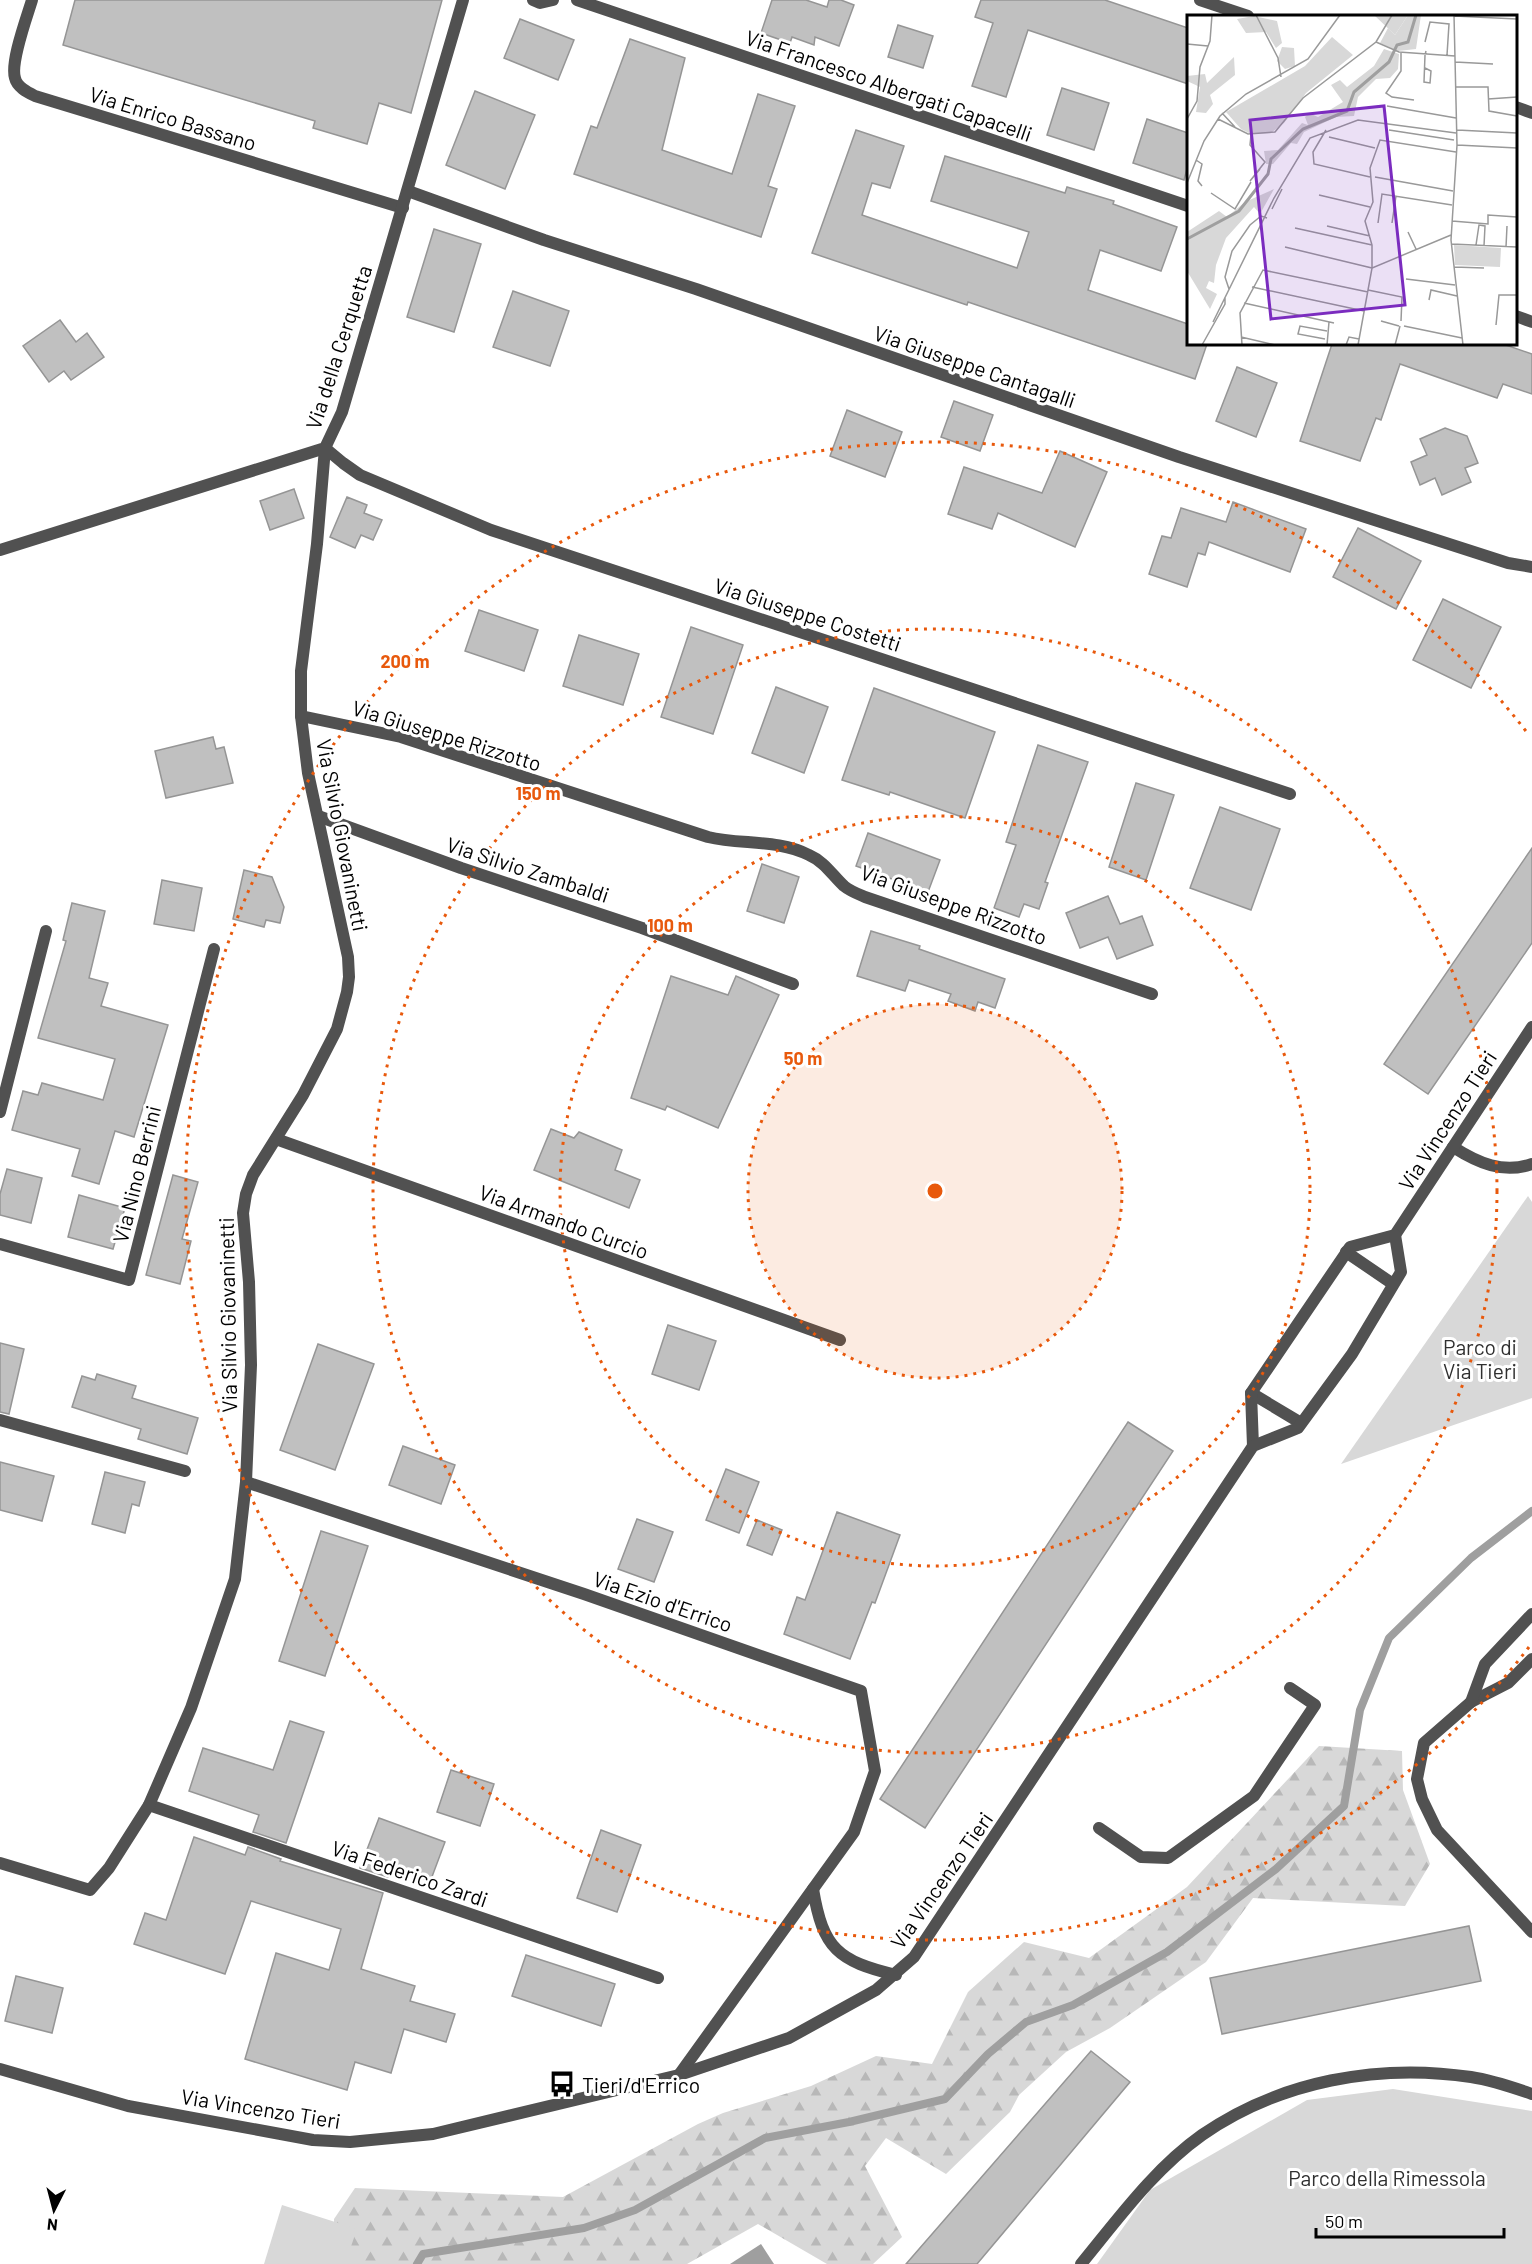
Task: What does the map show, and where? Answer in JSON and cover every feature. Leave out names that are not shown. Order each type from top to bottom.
[{"type":"street","name":"Via Enrico Bassano","points":[[32,0],[16,56],[15,78],[23,89],[35,96],[403,208]]},
{"type":"street","name":"Via della Cerquetta","points":[[0,550],[325,448],[342,412],[464,0]]},
{"type":"street","points":[[533,0],[540,3],[553,0]]},
{"type":"street","name":"Via Francesco Albergati Capacelli","points":[[577,0],[1187,206]]},
{"type":"street","points":[[1200,0],[1245,15]]},
{"type":"street","points":[[1517,108],[1532,113]]},
{"type":"street","name":"Via Giuseppe Cantagalli","points":[[408,191],[544,240],[696,289],[1179,457],[1508,562],[1532,567]]},
{"type":"street","points":[[1517,317],[1532,322]]},
{"type":"street","name":"Via Silvio Giovaninetti","points":[[0,1863],[90,1890],[109,1868],[149,1805],[191,1708],[236,1579],[246,1482],[252,1365],[249,1282],[243,1213],[246,1194],[253,1175],[303,1095],[337,1029],[348,985],[348,957],[303,744],[301,716],[302,663],[317,544],[325,448]]},
{"type":"street","name":"Via Giuseppe Costetti","points":[[325,448],[360,475],[491,530],[1290,794]]},
{"type":"street","name":"Via Giuseppe Rizzotto","points":[[301,716],[401,737],[708,837],[739,843],[789,847],[816,858],[846,887],[865,897],[1152,994]]},
{"type":"street","name":"Via Silvio Zambaldi","points":[[318,816],[461,868],[642,928],[793,984]]},
{"type":"street","points":[[0,1112],[46,931]]},
{"type":"street","name":"Via Nino Berrini","points":[[0,1244],[129,1280],[214,949]]},
{"type":"street","name":"Via Vincenzo Tieri","points":[[1395,1235],[1532,1027]]},
{"type":"street","name":"Via Armando Curcio","points":[[276,1139],[840,1340]]},
{"type":"street","points":[[1453,1147],[1476,1160],[1502,1168],[1531,1166]]},
{"type":"street","points":[[1395,1235],[1401,1272],[1352,1354],[1298,1428],[1253,1446],[1251,1393],[1350,1247],[1395,1235]]},
{"type":"street","points":[[1346,1252],[1393,1284]]},
{"type":"street","points":[[1251,1393],[1301,1423]]},
{"type":"street","points":[[0,1420],[185,1472]]},
{"type":"street","name":"Via Vincenzo Tieri","points":[[0,2069],[128,2106],[313,2140],[350,2142],[433,2134],[679,2075],[789,2038],[876,1990],[896,1975],[914,1956],[1253,1446]]},
{"type":"street","name":"Via Ezio d'Errico","points":[[246,1482],[584,1594],[861,1691],[875,1771],[854,1832],[679,2075]]},
{"type":"street","points":[[1471,1702],[1485,1664],[1532,1614]]},
{"type":"street","points":[[1532,1659],[1508,1683],[1471,1702],[1424,1743],[1417,1779],[1422,1799],[1437,1830],[1532,1932]]},
{"type":"street","points":[[1099,1828],[1141,1857],[1168,1858],[1254,1796],[1315,1705],[1290,1688]]},
{"type":"street","name":"Via Federico Zardi","points":[[149,1805],[658,1978]]},
{"type":"street","points":[[813,1889],[821,1926],[833,1947],[859,1965],[896,1975]]},
{"type":"street","points":[[1081,2264],[1155,2177],[1202,2135],[1232,2118],[1292,2091],[1349,2077],[1385,2073],[1430,2073],[1473,2077],[1532,2094]]},
{"type":"green space","name":"Parco di Via Tieri","points":[[1528,1196],[1532,1202],[1532,1398],[1341,1464]]},
{"type":"green space","points":[[1319,1746],[1402,1751],[1403,1790],[1430,1864],[1405,1906],[1253,1898],[1206,1962],[1110,2028],[1066,2052],[1019,2095],[1010,2112],[946,2174],[886,2138],[865,2166],[902,2237],[873,2264],[827,2264],[758,2224],[687,2264],[334,2264],[334,2219],[355,2188],[563,2197],[698,2124],[723,2113],[811,2086],[876,2056],[932,2064],[968,1992],[1024,1942],[1089,1958],[1187,1887]]},
{"type":"green space","name":"Parco della Rimessola","points":[[1393,2089],[1532,2111],[1532,2264],[1097,2264],[1150,2190],[1307,2100]]},
{"type":"green space","points":[[282,2205],[357,2229],[345,2264],[264,2264]]},
{"type":"shaded area","points":[[761,2244],[774,2264],[730,2264]]},
{"type":"building","points":[[75,0],[442,0],[411,113],[379,103],[367,144],[313,128],[315,121],[63,45]]},
{"type":"building","points":[[772,0],[806,0],[827,7],[829,0],[841,0],[854,5],[839,46],[815,37],[814,45],[792,37],[790,43],[761,33]]},
{"type":"building","points":[[981,0],[1105,0],[1187,28],[1187,84],[1028,30],[1006,97],[972,86],[993,23],[975,17]]},
{"type":"building","points":[[520,19],[574,40],[558,80],[504,58]]},
{"type":"building","points":[[898,25],[933,36],[923,68],[888,57]]},
{"type":"building","points":[[630,39],[685,58],[662,150],[732,174],[758,94],[795,106],[768,186],[777,189],[761,237],[574,174],[591,126],[597,128]]},
{"type":"building","points":[[1062,88],[1109,103],[1094,150],[1047,135]]},
{"type":"building","points":[[475,91],[535,115],[505,189],[446,165]]},
{"type":"building","points":[[1147,119],[1187,133],[1187,169],[1184,180],[1133,163]]},
{"type":"building","points":[[856,130],[904,146],[890,188],[872,183],[862,215],[1017,268],[1029,232],[931,201],[945,156],[1065,193],[1067,187],[1114,201],[1113,204],[1177,227],[1161,271],[1100,250],[1088,290],[1187,324],[1187,345],[1207,345],[1195,379],[968,302],[967,305],[812,253]]},
{"type":"building","points":[[434,229],[481,244],[454,332],[407,317]]},
{"type":"building","points":[[513,291],[569,311],[550,366],[493,347]]},
{"type":"building","points":[[60,320],[76,342],[87,333],[104,357],[71,380],[64,371],[49,382],[23,346]]},
{"type":"building","points":[[1332,345],[1506,345],[1532,354],[1532,394],[1503,384],[1497,398],[1400,364],[1381,420],[1376,418],[1360,461],[1300,441]]},
{"type":"building","points":[[1237,367],[1277,383],[1256,437],[1216,421]]},
{"type":"building","points":[[954,401],[993,415],[980,451],[941,437]]},
{"type":"building","points":[[847,410],[902,432],[885,477],[830,456]]},
{"type":"building","points":[[1445,428],[1467,436],[1478,463],[1465,468],[1471,482],[1442,495],[1435,478],[1420,485],[1411,462],[1427,455],[1420,439]]},
{"type":"building","points":[[1060,451],[1107,472],[1075,547],[998,513],[992,529],[948,514],[964,467],[1042,493]]},
{"type":"building","points":[[294,489],[304,518],[270,530],[260,501]]},
{"type":"building","points":[[347,497],[367,505],[364,513],[382,520],[373,540],[361,535],[355,548],[330,537]]},
{"type":"building","points":[[1233,502],[1306,529],[1290,572],[1209,542],[1205,555],[1198,553],[1187,587],[1149,574],[1162,536],[1171,538],[1181,508],[1226,522]]},
{"type":"building","points":[[1358,528],[1421,561],[1396,609],[1333,577]]},
{"type":"building","points":[[1443,599],[1501,627],[1471,688],[1413,660]]},
{"type":"building","points":[[479,610],[538,630],[524,671],[465,651]]},
{"type":"building","points":[[691,627],[743,645],[713,734],[661,717]]},
{"type":"building","points":[[579,635],[639,654],[623,705],[563,686]]},
{"type":"building","points":[[776,687],[828,707],[804,773],[752,753]]},
{"type":"building","points":[[874,688],[995,732],[965,818],[890,792],[889,795],[842,780]]},
{"type":"building","points":[[213,737],[216,749],[224,747],[233,783],[166,798],[155,751]]},
{"type":"building","points":[[1038,745],[1088,762],[1045,882],[1048,883],[1039,909],[1024,904],[1019,917],[994,908],[1016,845],[1006,842]]},
{"type":"building","points":[[1136,783],[1174,795],[1146,880],[1109,867]]},
{"type":"building","points":[[1220,807],[1280,829],[1251,910],[1190,888]]},
{"type":"building","points":[[868,833],[940,860],[928,892],[856,866]]},
{"type":"building","points":[[1532,848],[1532,943],[1428,1094],[1384,1064]]},
{"type":"building","points":[[762,864],[799,877],[784,923],[747,911]]},
{"type":"building","points":[[244,870],[272,877],[284,907],[280,923],[266,920],[264,927],[233,919]]},
{"type":"building","points":[[162,880],[202,888],[194,931],[154,924]]},
{"type":"building","points":[[1108,896],[1120,924],[1142,916],[1153,945],[1117,959],[1108,937],[1080,948],[1066,913]]},
{"type":"building","points":[[72,903],[105,911],[89,978],[108,983],[101,1006],[168,1025],[134,1137],[115,1131],[99,1184],[72,1176],[80,1149],[12,1130],[23,1091],[38,1095],[42,1083],[103,1100],[115,1059],[38,1038],[66,941],[63,940]]},
{"type":"building","points":[[871,931],[920,946],[919,949],[1005,979],[995,1008],[978,1002],[975,1011],[948,1001],[951,994],[909,980],[905,991],[857,976]]},
{"type":"building","points":[[671,976],[728,995],[736,976],[779,995],[718,1128],[667,1106],[665,1110],[631,1098]]},
{"type":"building","points":[[551,1129],[574,1138],[579,1132],[622,1150],[615,1170],[640,1180],[629,1208],[534,1170]]},
{"type":"building","points":[[7,1169],[42,1178],[31,1223],[0,1215],[0,1194]]},
{"type":"building","points":[[173,1175],[198,1182],[182,1239],[191,1241],[180,1284],[146,1275]]},
{"type":"building","points":[[79,1195],[125,1208],[113,1249],[68,1237]]},
{"type":"building","points":[[668,1325],[716,1341],[699,1390],[652,1374]]},
{"type":"building","points":[[0,1343],[24,1349],[9,1414],[0,1412]]},
{"type":"building","points":[[318,1344],[374,1364],[335,1470],[280,1450]]},
{"type":"building","points":[[97,1374],[136,1386],[132,1398],[198,1418],[187,1454],[138,1439],[141,1429],[72,1407],[82,1376],[95,1380]]},
{"type":"building","points":[[1128,1422],[1173,1451],[925,1828],[880,1799]]},
{"type":"building","points":[[403,1446],[455,1465],[441,1504],[389,1485]]},
{"type":"building","points":[[0,1462],[54,1476],[42,1521],[0,1510]]},
{"type":"building","points":[[726,1469],[759,1482],[739,1533],[706,1520]]},
{"type":"building","points":[[105,1472],[145,1482],[139,1506],[132,1504],[125,1533],[92,1524]]},
{"type":"building","points":[[837,1512],[900,1535],[875,1603],[872,1602],[850,1659],[784,1634],[797,1597],[805,1600]]},
{"type":"building","points":[[637,1519],[673,1532],[654,1582],[618,1569]]},
{"type":"building","points":[[757,1520],[782,1530],[772,1555],[747,1545]]},
{"type":"building","points":[[321,1531],[368,1546],[325,1676],[279,1661]]},
{"type":"building","points":[[290,1721],[324,1732],[286,1843],[253,1832],[259,1815],[189,1791],[203,1748],[273,1770]]},
{"type":"building","points":[[451,1770],[494,1784],[480,1826],[437,1812]]},
{"type":"building","points":[[379,1818],[445,1842],[430,1882],[391,1868],[388,1877],[360,1868]]},
{"type":"building","points":[[601,1830],[641,1845],[617,1912],[577,1898]]},
{"type":"building","points":[[194,1837],[245,1855],[248,1847],[281,1859],[280,1861],[383,1893],[361,1969],[415,1986],[410,2001],[455,2014],[446,2042],[404,2029],[391,2073],[355,2062],[347,2090],[245,2059],[276,1953],[329,1970],[341,1929],[251,1901],[225,1974],[134,1944],[145,1913],[166,1920]]},
{"type":"building","points":[[1469,1926],[1481,1981],[1222,2034],[1210,1978]]},
{"type":"building","points":[[526,1955],[615,1984],[601,2026],[512,1996]]},
{"type":"building","points":[[16,1976],[63,1988],[52,2033],[5,2021]]},
{"type":"building","points":[[1091,2051],[1130,2082],[977,2264],[906,2264]]},
{"type":"waterway","points":[[417,2264],[423,2254],[584,2228],[635,2210],[765,2138],[849,2122],[945,2099],[988,2054],[1026,2022],[1073,2005],[1167,1952],[1276,1869],[1344,1806],[1360,1710],[1389,1638],[1471,1558],[1532,1511]]},
{"type":"place","name":"Tieri/d'Errico","points":[[562,2084]]}]
